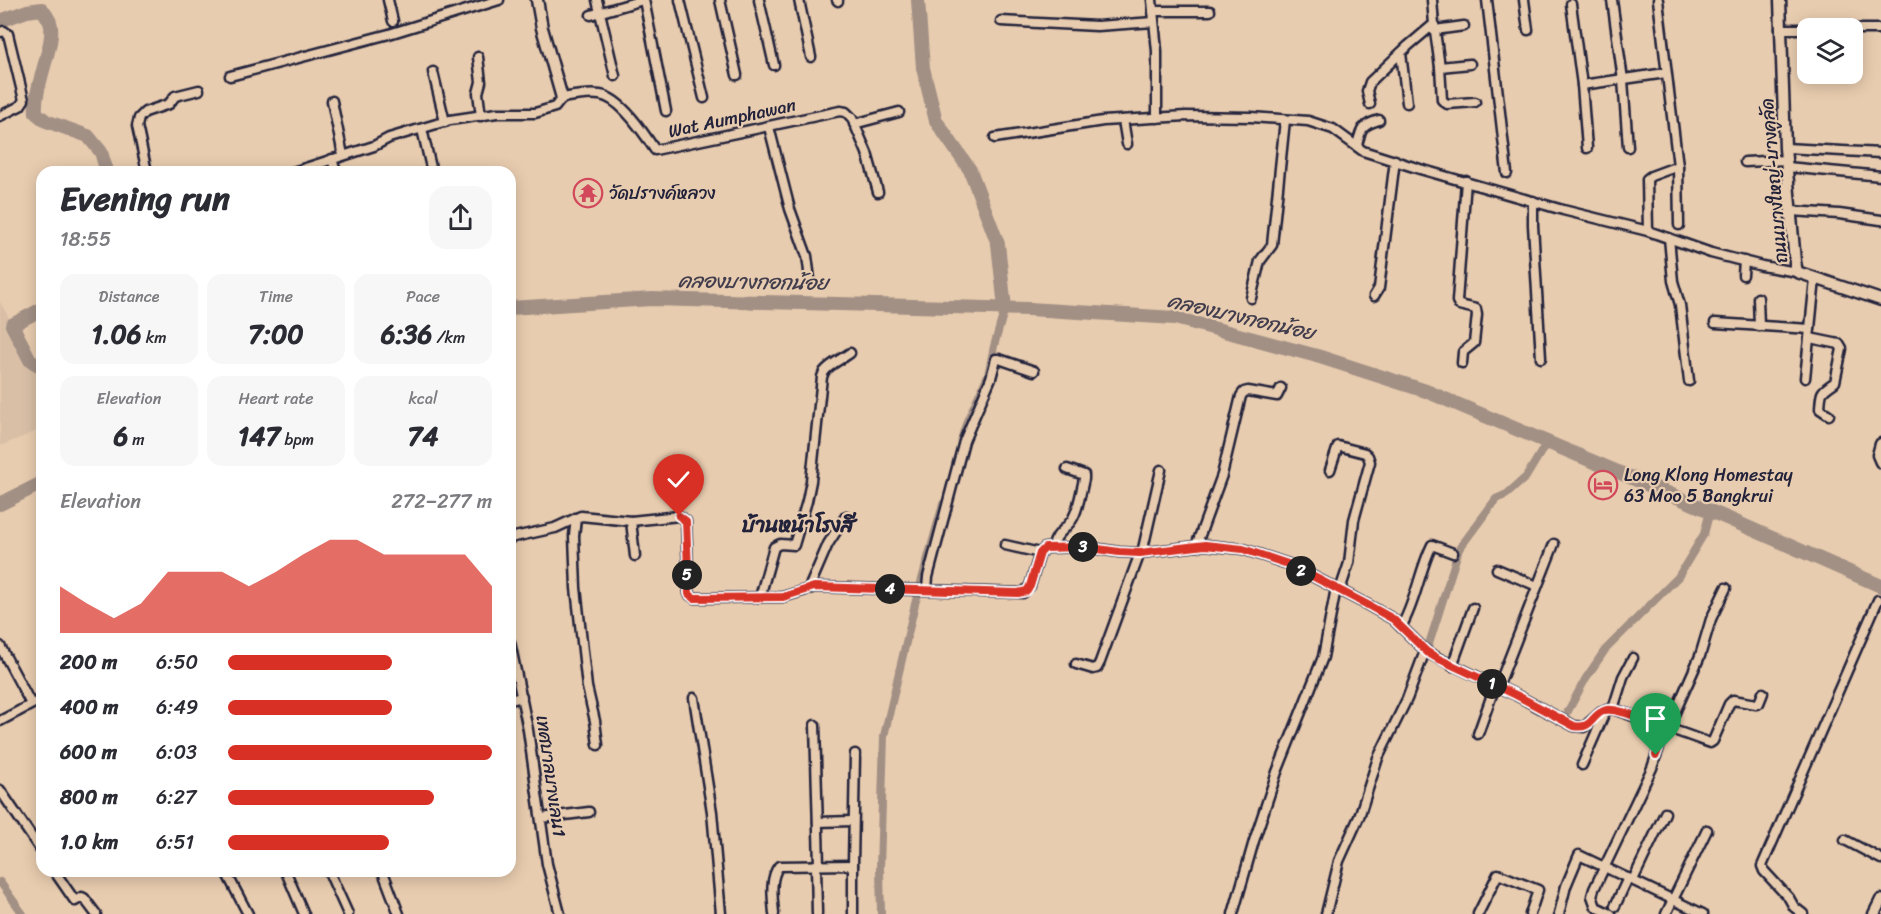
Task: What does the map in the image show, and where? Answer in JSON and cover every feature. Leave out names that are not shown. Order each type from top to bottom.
[{"type":"street","points":[[388,0],[393,21]]},
{"type":"street","points":[[230,76],[390,34],[498,0]]},
{"type":"street","points":[[322,166],[332,159],[374,146],[389,138],[445,122],[497,113],[535,113],[555,107],[562,98],[544,38],[537,0]]},
{"type":"street","points":[[597,0],[596,14],[615,76]]},
{"type":"street","points":[[596,14],[643,0],[666,111]]},
{"type":"street","points":[[680,0],[704,98]]},
{"type":"street","points":[[720,0],[737,75]]},
{"type":"street","points":[[759,0],[774,65]]},
{"type":"street","points":[[799,0],[811,57]]},
{"type":"street","points":[[1152,0],[1157,51],[1157,118]]},
{"type":"street","points":[[1432,0],[1443,101],[1447,104],[1474,102]]},
{"type":"street","points":[[1487,0],[1506,173]]},
{"type":"street","points":[[1524,0],[1528,30]]},
{"type":"street","points":[[1612,0],[1623,80],[1628,147]]},
{"type":"street","points":[[1658,0],[1678,166],[1679,225]]},
{"type":"street","name":"ถนนบางใหญ่-บางคูลัด","points":[[1780,0],[1785,148],[1797,272],[1881,300]]},
{"type":"street","points":[[1570,4],[1582,85],[1587,148]]},
{"type":"street","points":[[1153,11],[1210,12]]},
{"type":"street","points":[[1002,21],[1097,26],[1154,22]]},
{"type":"street","points":[[1370,104],[1368,86],[1401,53],[1435,27],[1464,26]]},
{"type":"street","points":[[1780,28],[1797,29]]},
{"type":"street","points":[[1863,29],[1881,29]]},
{"type":"street","points":[[0,32],[4,31],[8,34],[24,100],[20,106],[0,116]]},
{"type":"street","points":[[1401,53],[1407,103]]},
{"type":"street","points":[[478,57],[481,82],[478,93],[481,116]]},
{"type":"street","points":[[1440,67],[1470,64]]},
{"type":"street","points":[[434,72],[445,122]]},
{"type":"street","points":[[1582,85],[1666,74]]},
{"type":"street","points":[[146,166],[137,126],[139,118],[145,112],[169,104],[175,96],[199,90]]},
{"type":"street","name":"Wat Aumphawan","points":[[562,98],[584,94],[602,95],[618,102],[656,150],[840,111],[846,112],[854,124]]},
{"type":"street","points":[[332,100],[343,155]]},
{"type":"street","points":[[878,192],[867,153],[854,124],[899,112]]},
{"type":"street","points":[[995,138],[1070,126],[1157,118],[1222,116],[1308,121],[1334,129],[1363,151],[1533,201],[1648,231],[1711,252],[1773,269],[1797,272]]},
{"type":"street","points":[[1123,120],[1128,144]]},
{"type":"street","points":[[1251,298],[1260,261],[1272,245],[1285,120]]},
{"type":"street","points":[[1357,146],[1362,129],[1367,124],[1379,120]]},
{"type":"street","points":[[769,127],[790,209],[807,256],[810,279]]},
{"type":"street","points":[[422,129],[431,166]]},
{"type":"street","points":[[1785,148],[1881,153]]},
{"type":"street","points":[[332,159],[334,166]]},
{"type":"street","points":[[1374,296],[1379,288],[1395,160]]},
{"type":"street","points":[[1745,162],[1786,164],[1881,176]]},
{"type":"street","points":[[1648,231],[1647,179],[1678,166]]},
{"type":"street","points":[[1462,363],[1463,352],[1474,345],[1477,315],[1476,309],[1459,305],[1457,301],[1466,182]]},
{"type":"street","points":[[1533,201],[1541,358]]},
{"type":"street","points":[[1791,211],[1881,220]]},
{"type":"street","points":[[1669,238],[1673,281],[1680,305],[1689,381]]},
{"type":"street","points":[[1743,275],[1744,261]]},
{"type":"street","points":[[1805,378],[1815,279]]},
{"type":"street","points":[[1758,298],[1759,326]]},
{"type":"street","points":[[1715,323],[1759,326],[1810,334],[1839,344],[1842,350],[1835,382],[1824,388],[1822,392],[1820,410],[1829,415]]},
{"type":"street","points":[[760,597],[774,547],[780,544],[794,545],[807,501],[822,377],[826,368],[850,353]]},
{"type":"street","points":[[926,589],[964,441],[991,378],[995,361],[999,359],[1034,371]]},
{"type":"street","points":[[1196,546],[1222,475],[1241,396],[1248,391],[1277,396],[1281,388]]},
{"type":"street","points":[[1881,444],[1878,455],[1881,462]]},
{"type":"street","points":[[1233,914],[1277,772],[1323,657],[1338,589],[1348,562],[1354,520],[1370,462],[1365,453],[1338,446],[1330,470]]},
{"type":"street","points":[[1053,547],[1055,537],[1075,514],[1084,479],[1084,475],[1067,468]]},
{"type":"street","points":[[1076,664],[1093,669],[1097,668],[1100,662],[1141,553],[1161,470]]},
{"type":"street","points":[[516,537],[561,526],[581,516],[631,521],[675,516],[684,518],[687,525],[687,579],[691,597],[783,597],[809,588],[1023,593],[1030,586],[1040,553],[1045,548],[1084,547],[1141,553],[1196,546],[1243,549],[1291,565],[1338,589],[1393,619],[1426,651],[1437,658],[1581,728],[1587,726],[1601,712],[1610,709],[1710,743],[1733,700],[1756,704],[1759,703],[1763,693]]},
{"type":"street","points":[[809,588],[828,544],[846,516]]},
{"type":"street","points":[[574,519],[576,588],[587,687],[598,745]]},
{"type":"street","points":[[631,521],[635,556]]},
{"type":"street","points":[[1478,734],[1554,544]]},
{"type":"street","points":[[1005,545],[1040,553]]},
{"type":"street","points":[[1401,627],[1432,545],[1453,553]]},
{"type":"street","points":[[1497,569],[1538,586]]},
{"type":"street","points":[[1665,813],[1613,910],[1596,907],[1592,896],[1594,888],[1652,768],[1666,727],[1700,656],[1707,632],[1726,588]]},
{"type":"street","points":[[1803,914],[1794,907],[1762,866],[1878,600]]},
{"type":"street","points":[[1452,666],[1473,608]]},
{"type":"street","points":[[0,646],[31,704]]},
{"type":"street","points":[[1326,914],[1339,861],[1359,817],[1378,758],[1407,699],[1426,651]]},
{"type":"street","points":[[1582,765],[1633,658]]},
{"type":"street","name":"เทศบาลบางเลน1","points":[[516,670],[548,864],[560,914]]},
{"type":"street","points":[[516,698],[522,697]]},
{"type":"street","points":[[694,698],[712,812],[721,914]]},
{"type":"street","points":[[0,721],[36,702]]},
{"type":"street","points":[[815,725],[818,822],[817,914]]},
{"type":"street","points":[[853,914],[852,820],[855,754]]},
{"type":"street","points":[[0,790],[36,843]]},
{"type":"street","points":[[541,818],[588,812]]},
{"type":"street","points":[[818,822],[852,820]]},
{"type":"street","points":[[1666,914],[1707,830]]},
{"type":"street","points":[[1845,840],[1881,859]]},
{"type":"street","points":[[1559,914],[1566,886],[1579,855],[1703,914]]},
{"type":"street","points":[[774,914],[773,880],[779,866],[853,865]]},
{"type":"street","points":[[1478,914],[1498,873],[1538,890],[1530,914]]},
{"type":"street","points":[[58,877],[75,902],[84,898],[96,914]]},
{"type":"street","points":[[229,877],[248,914]]},
{"type":"street","points":[[288,877],[304,914]]},
{"type":"street","points":[[331,877],[348,914]]},
{"type":"street","points":[[385,877],[399,914]]},
{"type":"street","points":[[1874,914],[1881,900]]},
{"type":"shaded area","points":[[0,302],[36,366],[36,431],[0,446]]},
{"type":"waterway","points":[[918,0],[923,68],[936,121],[970,170],[998,244],[1005,308]]},
{"type":"waterway","points":[[0,21],[27,11],[42,9],[50,22],[51,30],[38,90],[36,113],[46,121],[88,136],[101,152],[105,166]]},
{"type":"waterway","name":"คลองบางกอกน้อย","points":[[516,308],[652,299],[1029,309],[1175,318],[1317,356],[1426,391],[1881,586]]},
{"type":"waterway","points":[[962,437],[988,375],[1005,308]]},
{"type":"waterway","points":[[36,312],[12,325],[30,360],[36,364]]},
{"type":"waterway","points":[[1429,644],[1459,549],[1496,499],[1507,494],[1526,477],[1547,442]]},
{"type":"waterway","name":"คลองบางกอกน้อย","points":[[0,504],[36,486]]},
{"type":"waterway","points":[[881,914],[884,736],[915,604],[943,504]]},
{"type":"waterway","points":[[1568,711],[1605,650],[1678,577],[1704,534],[1710,511]]},
{"type":"waterway","points":[[0,882],[23,914]]},
{"type":"place","name":"วัดปรางค์หลวง","points":[[588,193]]},
{"type":"place","name":"Long Klong Homestay 63 Moo 5 Bangkrui","points":[[1603,485]]},
{"type":"district","name":"บ้านหน้าโรงสี","points":[[798,525]]},
{"type":"route","points":[[679,516],[684,518],[687,525],[687,579],[689,594],[694,598],[783,597],[814,587],[1023,593],[1030,586],[1040,553],[1045,548],[1084,547],[1140,553],[1205,545],[1243,549],[1291,565],[1366,604],[1393,619],[1427,652],[1437,658],[1516,695],[1574,726],[1581,728],[1587,726],[1601,712],[1613,709],[1666,727],[1656,755]]}]
